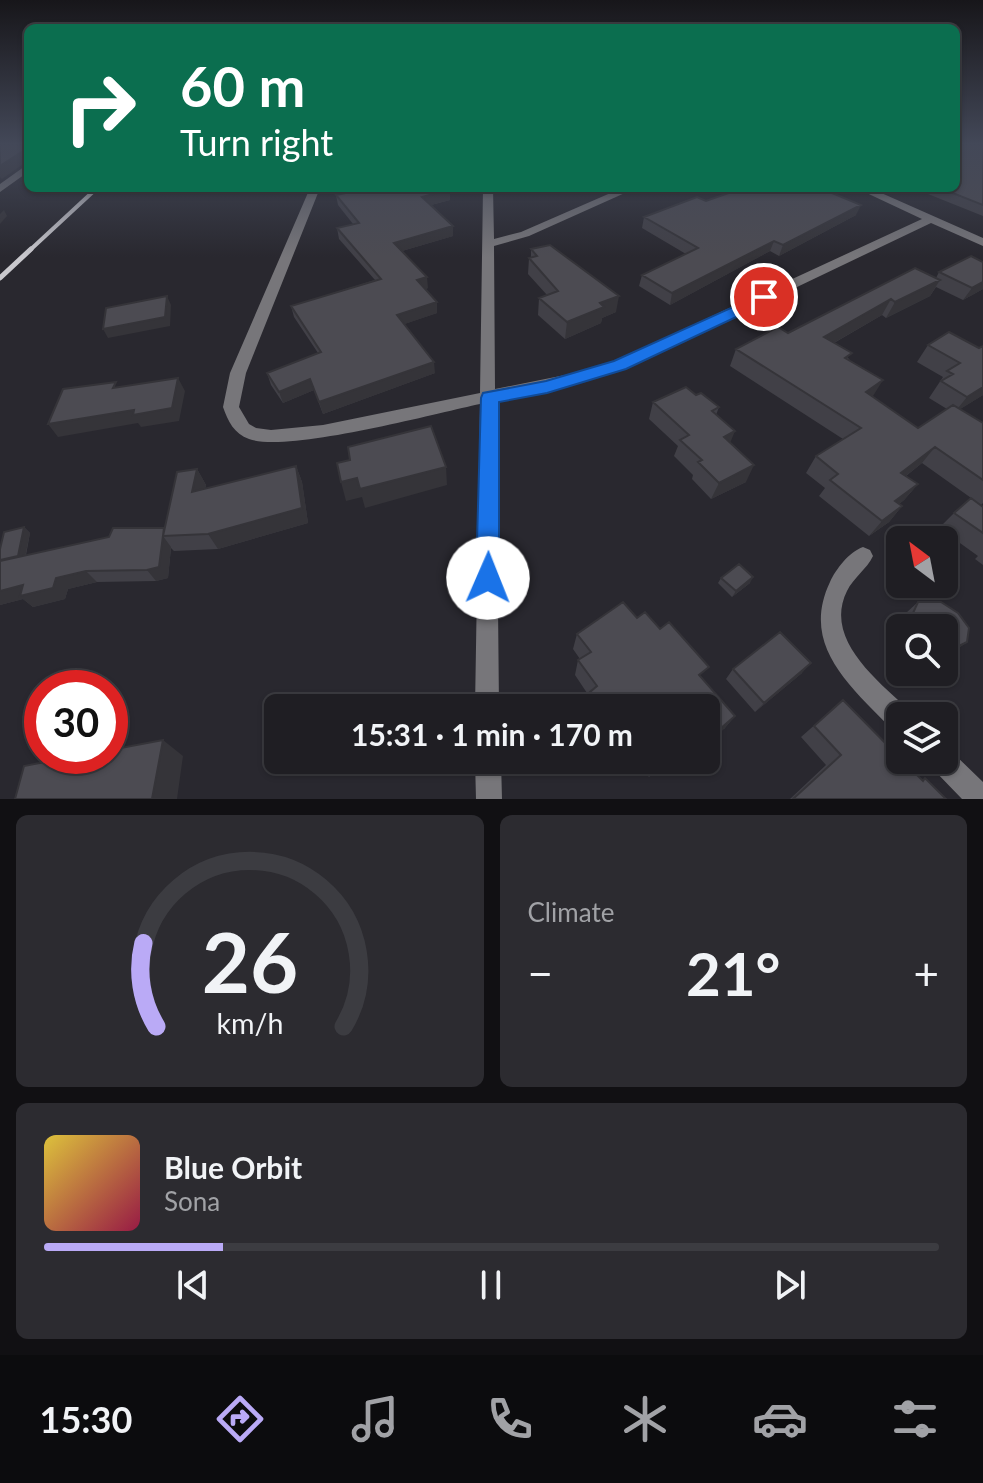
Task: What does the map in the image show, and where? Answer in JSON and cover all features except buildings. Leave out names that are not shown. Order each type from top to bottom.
[{"type":"street","points":[[313,192],[238,373],[231,407],[235,418],[253,434],[271,436],[337,429],[547,387],[620,365],[929,220]]},
{"type":"street","points":[[487,694],[488,192]]},
{"type":"street","points":[[489,244],[525,234],[622,192]]},
{"type":"street","points":[[870,192],[983,242]]},
{"type":"street","points":[[863,556],[840,582],[830,603],[830,634],[856,674],[886,705]]},
{"type":"street","points":[[488,774],[489,799]]},
{"type":"street","points":[[956,774],[981,799]]},
{"type":"railway","points":[[29,251],[93,192]]},
{"type":"railway","points":[[0,278],[31,249]]},
{"type":"route","points":[[488,578],[490,398],[547,387],[620,365],[764,297]]}]
